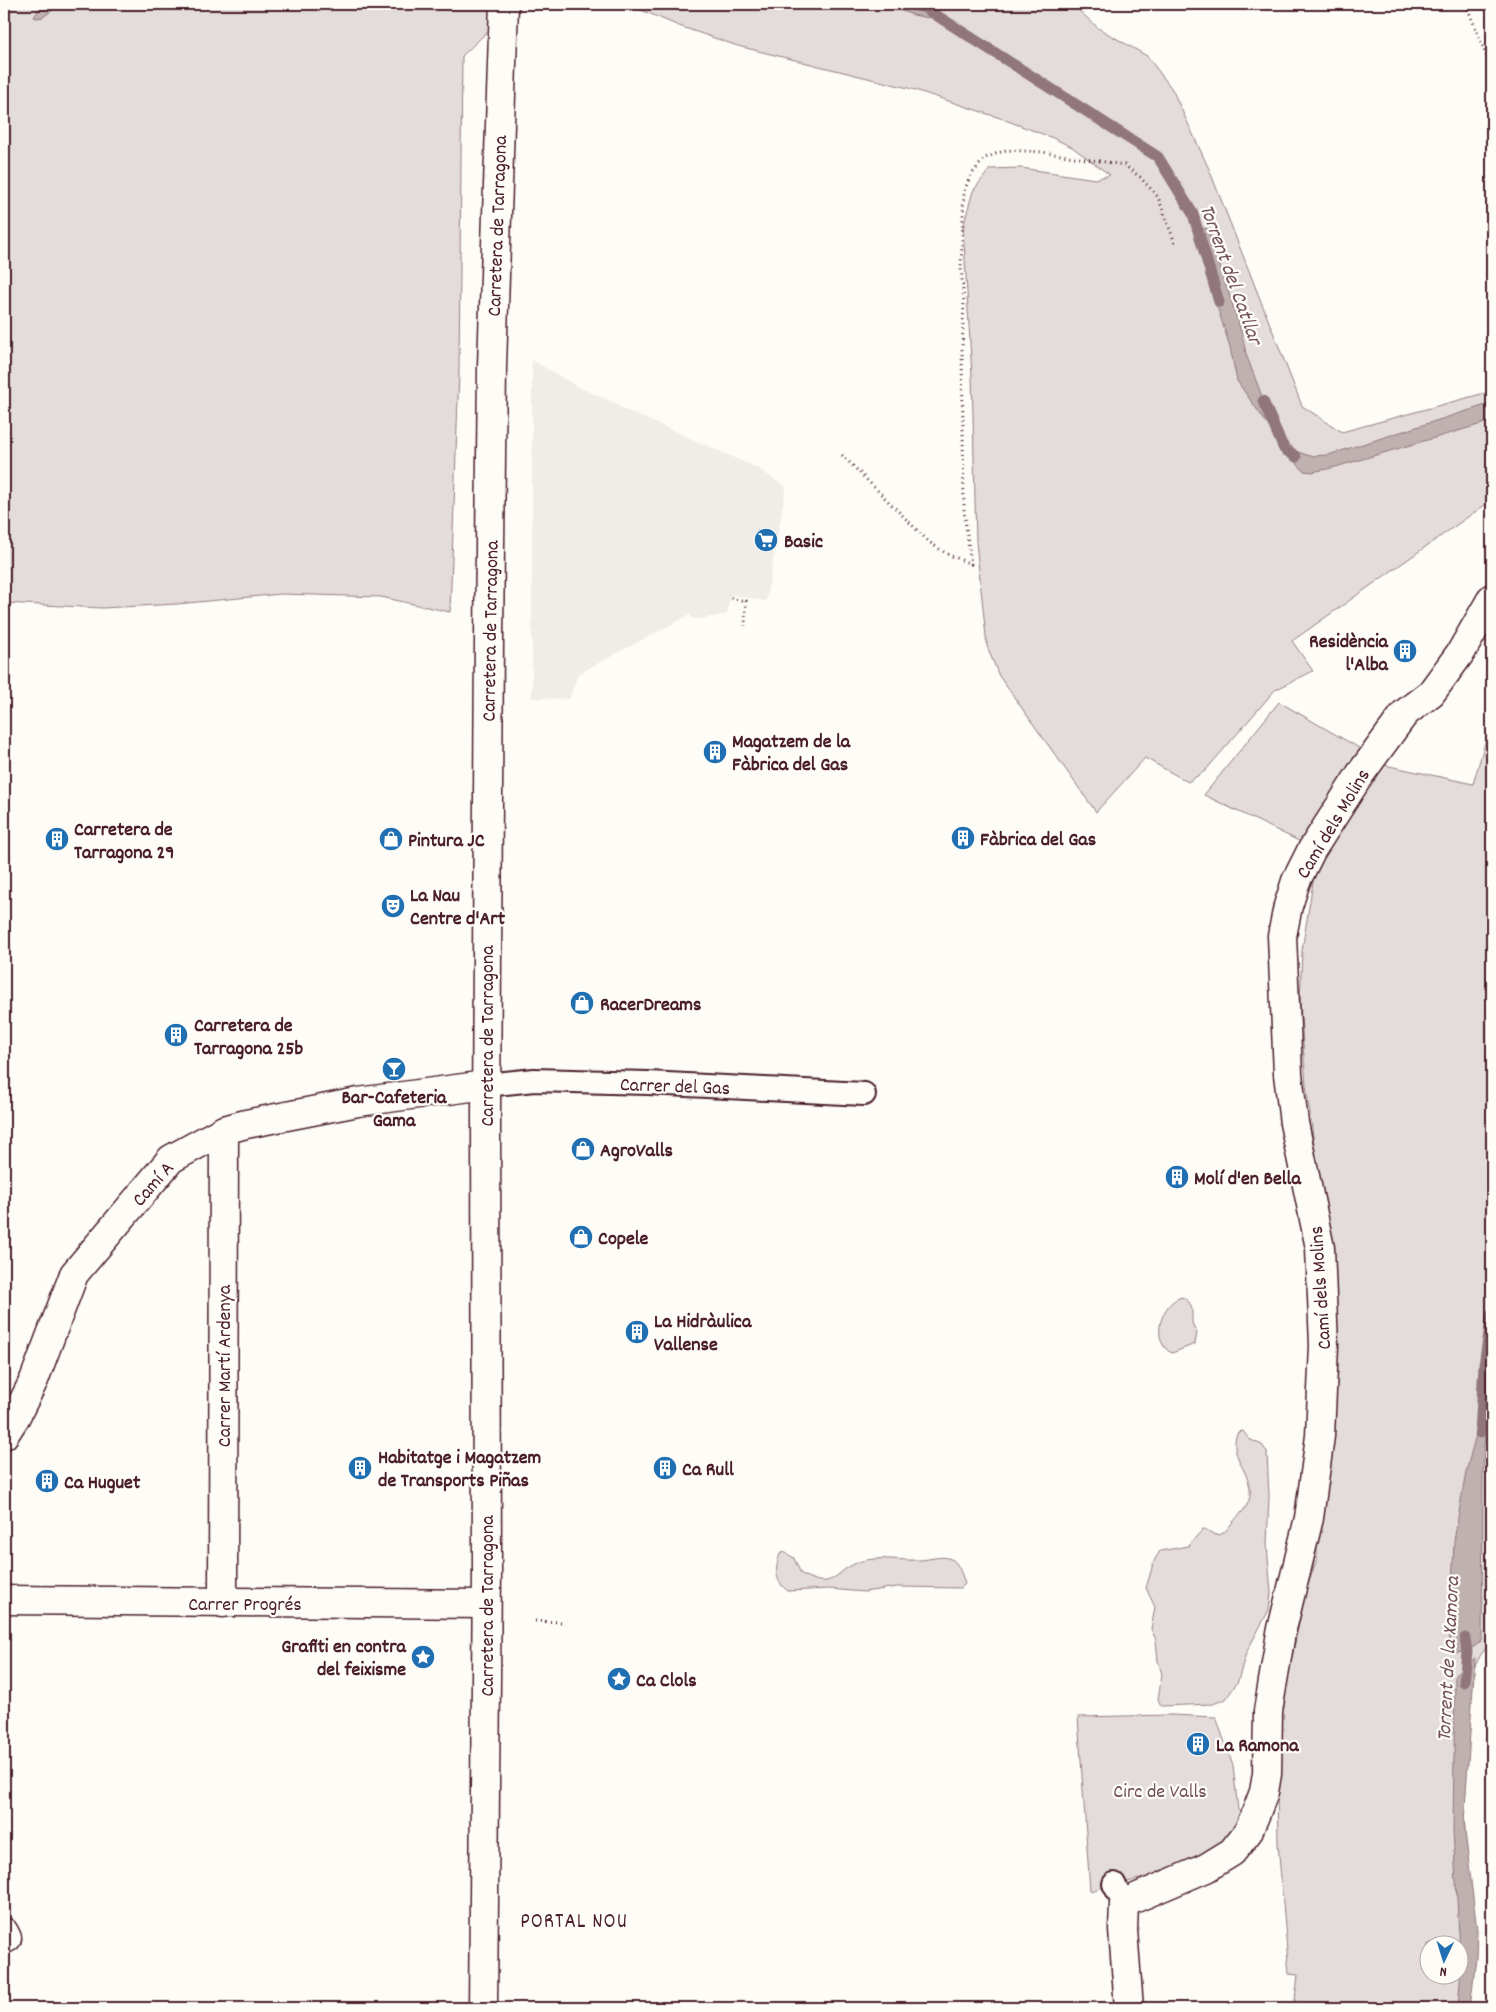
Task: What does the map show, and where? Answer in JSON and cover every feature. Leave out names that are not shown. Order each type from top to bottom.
[{"type":"street","name":"Carretera de Tarragona","points":[[483,2008],[486,1604],[486,1085],[492,366],[504,4]]},
{"type":"street","name":"Camí dels Molins","points":[[1129,2008],[1124,1930],[1119,1894],[1206,1868],[1232,1852],[1248,1832],[1264,1792],[1268,1774],[1268,1711],[1280,1641],[1309,1518],[1318,1454],[1324,1345],[1322,1274],[1320,1248],[1294,1123],[1288,1074],[1282,936],[1288,906],[1296,881],[1311,851],[1361,773],[1405,713],[1431,693],[1461,652],[1492,598]]},
{"type":"street","name":"Camí A","points":[[4,1435],[34,1380],[74,1274],[171,1159],[224,1130],[358,1102],[486,1085]]},
{"type":"street","name":"Carrer Martí Ardenya","points":[[223,1603],[224,1130]]},
{"type":"street","name":"Carrer Progrés","points":[[4,1600],[486,1604]]},
{"type":"street","points":[[4,1932],[7,1938],[4,1940]]},
{"type":"lane","name":"Carrer del Gas","points":[[486,1085],[534,1080],[648,1083],[864,1094]]},
{"type":"path","points":[[1466,4],[1492,70]]},
{"type":"path","points":[[842,455],[929,542],[946,554],[971,564],[964,510],[962,349],[964,302],[961,267],[964,190],[971,175],[985,158],[1006,150],[1015,150],[1042,152],[1124,165],[1140,177],[1158,197],[1176,246]]},
{"type":"path","points":[[731,598],[746,601],[745,626]]},
{"type":"path","points":[[535,1621],[561,1622]]},
{"type":"shaded area","points":[[40,4],[61,4],[43,17],[36,18],[34,17],[41,6]]},
{"type":"shaded area","points":[[883,4],[923,4],[929,18],[913,15]]},
{"type":"shaded area","points":[[1195,227],[1208,229],[1242,334],[1246,354],[1272,423],[1281,437],[1298,452],[1310,456],[1328,455],[1492,403],[1492,421],[1332,468],[1312,472],[1304,471],[1291,458],[1237,381],[1230,347],[1216,303],[1213,269],[1204,253]]},
{"type":"shaded area","points":[[532,360],[578,387],[619,405],[619,407],[757,468],[786,487],[766,601],[733,595],[729,601],[727,614],[701,619],[691,618],[691,614],[578,674],[569,699],[532,698]]},
{"type":"shaded area","points":[[1492,1374],[1492,1409],[1484,1443],[1482,1640],[1475,1646],[1459,1653],[1449,1652],[1454,1541],[1466,1472]]},
{"type":"shaded area","points":[[1475,1658],[1464,1823],[1477,1930],[1476,1958],[1470,2008],[1458,2008],[1460,1984],[1468,1984],[1468,1934],[1459,1934],[1453,1831],[1455,1675]]},
{"type":"green space","points":[[4,4],[516,4],[462,56],[459,373],[450,612],[381,597],[281,594],[177,604],[102,608],[4,603]]},
{"type":"green space","points":[[627,4],[1072,4],[1098,28],[1147,56],[1172,89],[1209,169],[1302,406],[1342,432],[1492,391],[1492,500],[1292,641],[1313,671],[1275,690],[1205,771],[1188,782],[1145,758],[1096,812],[999,676],[987,646],[976,542],[972,375],[963,227],[973,191],[990,169],[1021,168],[1095,179],[1110,175],[1072,147],[1000,118],[912,89],[738,46],[679,26]]},
{"type":"green space","points":[[1279,702],[1361,749],[1340,778],[1303,843],[1204,795]]},
{"type":"green space","points":[[1492,710],[1492,1640],[1480,1656],[1468,1681],[1461,1755],[1471,1942],[1470,2008],[1294,2008],[1298,1975],[1289,1974],[1278,1843],[1277,1789],[1281,1710],[1306,1590],[1317,1559],[1332,1418],[1336,1354],[1334,1292],[1306,1085],[1300,1002],[1302,950],[1315,870],[1380,764],[1473,784],[1491,722]]},
{"type":"green space","points":[[1182,1297],[1189,1302],[1192,1311],[1192,1322],[1197,1333],[1195,1344],[1172,1353],[1165,1348],[1161,1341],[1160,1323],[1168,1306],[1174,1300]]},
{"type":"green space","points":[[1243,1431],[1249,1439],[1262,1445],[1267,1452],[1269,1496],[1267,1546],[1271,1593],[1269,1610],[1246,1653],[1238,1681],[1226,1699],[1213,1704],[1161,1706],[1158,1699],[1162,1674],[1158,1661],[1156,1640],[1151,1629],[1155,1607],[1146,1588],[1154,1561],[1160,1551],[1188,1546],[1203,1529],[1215,1535],[1222,1534],[1245,1508],[1250,1495],[1250,1486],[1235,1450],[1238,1432]]},
{"type":"green space","points":[[784,1552],[794,1558],[801,1574],[822,1581],[834,1578],[852,1565],[862,1561],[883,1559],[919,1560],[945,1557],[955,1562],[961,1571],[965,1584],[961,1588],[897,1587],[864,1592],[829,1589],[788,1591],[780,1583],[777,1574],[780,1554]]},
{"type":"green space","name":"Circ de Valls","points":[[1171,1715],[1216,1717],[1233,1766],[1238,1810],[1240,1811],[1234,1828],[1225,1842],[1202,1857],[1159,1871],[1160,1874],[1090,1891],[1078,1717]]},
{"type":"waterway","name":"Torrent del Catllar","points":[[907,4],[925,8],[1158,157],[1193,214],[1219,302]]},
{"type":"waterway","name":"Torrent del Catllar","points":[[1263,401],[1284,449],[1296,457]]},
{"type":"waterway","name":"Torrent de la Xamora","points":[[1480,1433],[1484,1365],[1492,1313]]},
{"type":"waterway","name":"Torrent de la Xamora","points":[[1464,1682],[1467,1652],[1465,1638]]},
{"type":"place","name":"Basic","points":[[766,540]]},
{"type":"place","name":"Residència l'Alba","points":[[1405,651]]},
{"type":"place","name":"Magatzem de la Fàbrica del Gas","points":[[715,752]]},
{"type":"place","name":"Fàbrica del Gas","points":[[963,838]]},
{"type":"place","name":"Carretera de Tarragona 29","points":[[57,839]]},
{"type":"place","name":"Pintura JC","points":[[391,839]]},
{"type":"place","name":"La Nau Centre d'Art","points":[[393,906]]},
{"type":"place","name":"RacerDreams","points":[[582,1003]]},
{"type":"place","name":"Carretera de Tarragona 25b","points":[[176,1035]]},
{"type":"place","name":"Bar-Cafeteria Gama","points":[[394,1069]]},
{"type":"place","name":"AgroValls","points":[[583,1149]]},
{"type":"place","name":"Molí d'en Bella","points":[[1177,1177]]},
{"type":"place","name":"Copele","points":[[581,1237]]},
{"type":"place","name":"La Hidràulica Vallense","points":[[637,1332]]},
{"type":"place","name":"Habitatge i Magatzem de Transports Piñas","points":[[360,1468]]},
{"type":"place","name":"Ca Rull","points":[[665,1468]]},
{"type":"place","name":"Ca Huguet","points":[[47,1481]]},
{"type":"place","name":"Grafiti en contra del feixisme","points":[[423,1657]]},
{"type":"place","name":"Ca Clols","points":[[619,1679]]},
{"type":"place","name":"La Ramona","points":[[1198,1744]]},
{"type":"district","name":"PORTAL NOU","points":[[574,1920]]}]
